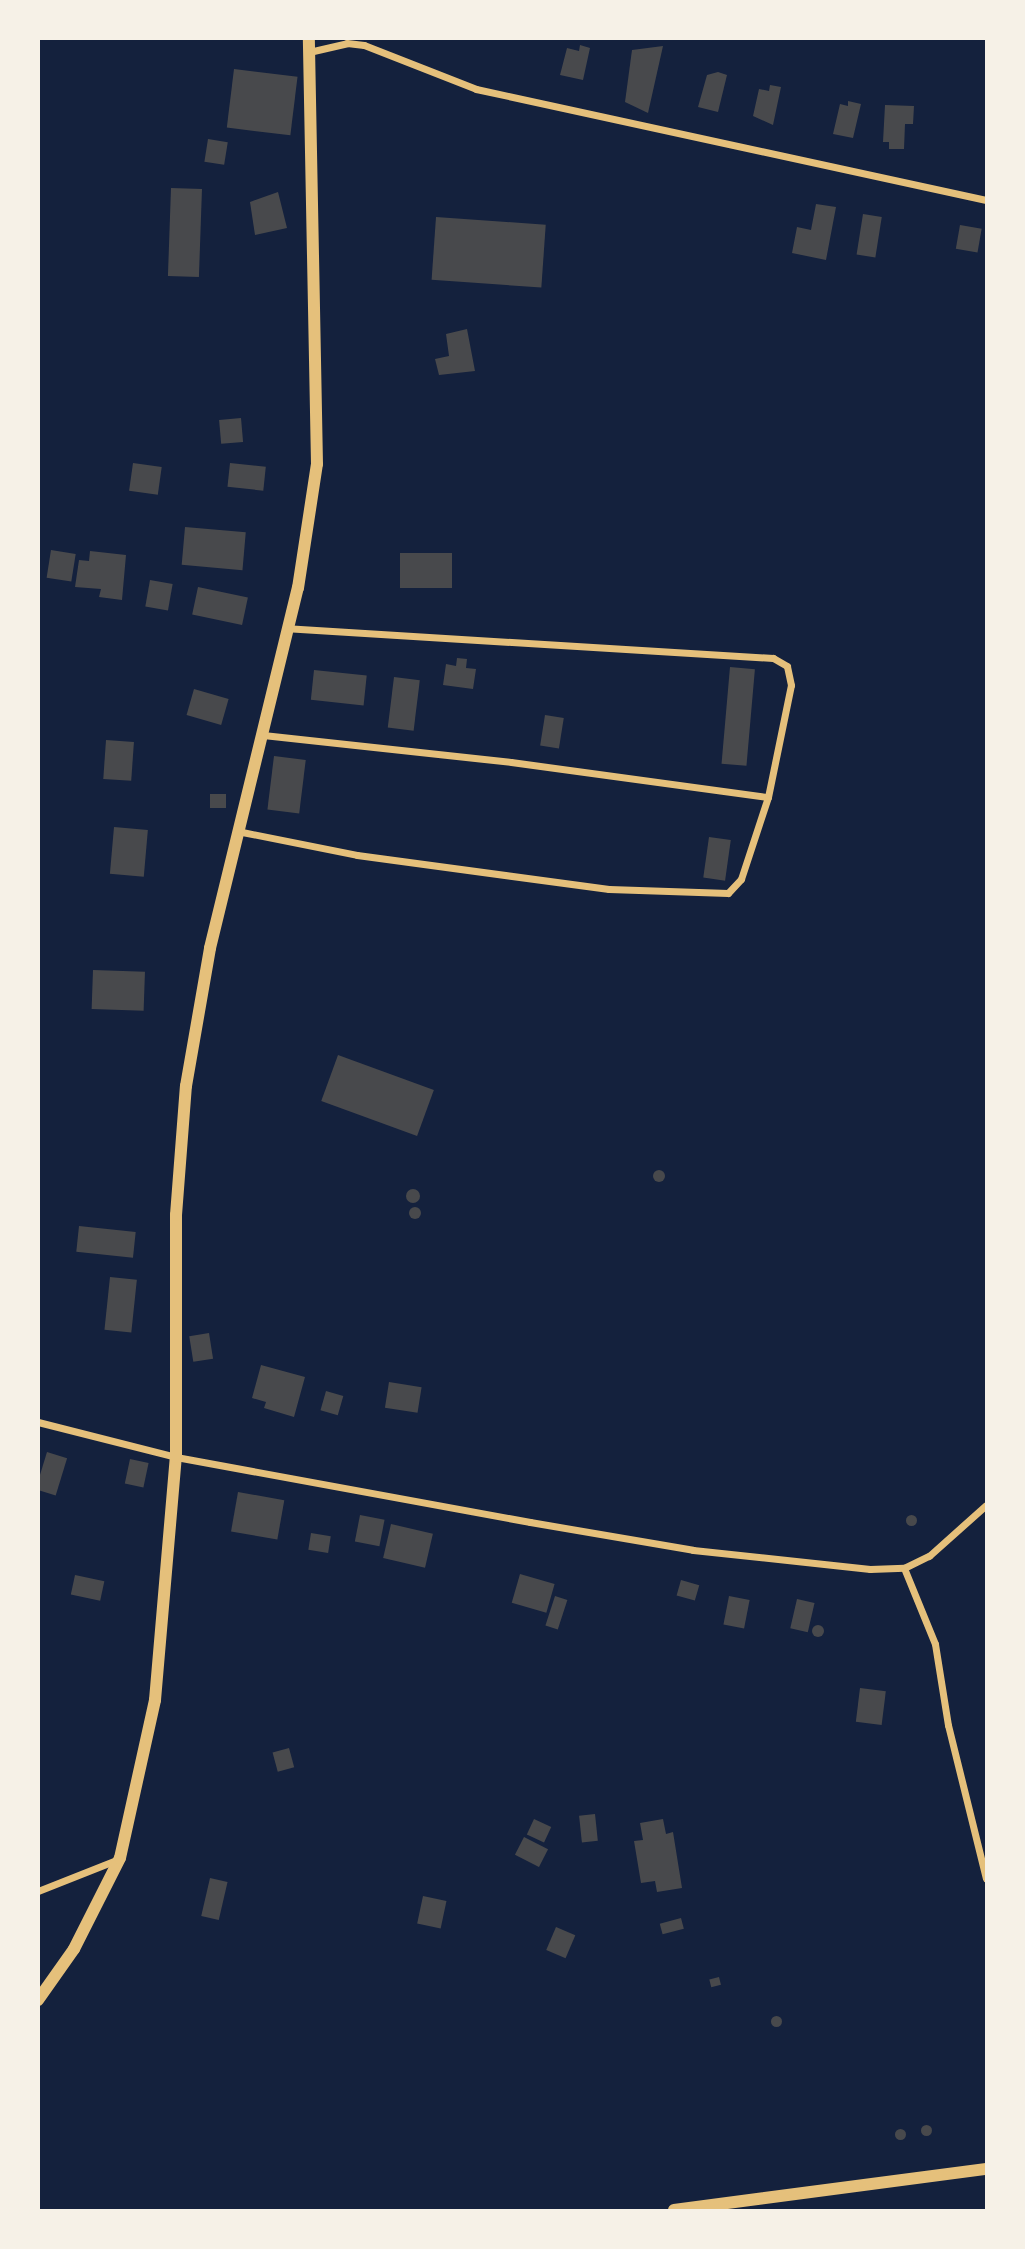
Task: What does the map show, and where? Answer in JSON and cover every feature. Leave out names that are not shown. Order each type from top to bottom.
[{"type":"street","points":[[38,2000],[74,1949],[120,1858],[138,1793],[155,1700],[176,1457],[176,1215],[181,1123],[210,948],[242,832],[288,628],[317,464],[309,38]]},
{"type":"street","points":[[309,52],[347,43],[364,45],[476,89],[986,200]]},
{"type":"street","points":[[242,832],[440,867],[636,892],[713,895],[732,892],[741,879],[768,797],[791,685],[782,661],[571,643],[288,628]]},
{"type":"street","points":[[263,735],[511,762],[768,797]]},
{"type":"street","points":[[38,1422],[176,1457],[693,1550],[904,1568],[952,1540],[986,1505]]},
{"type":"street","points":[[904,1568],[935,1644],[948,1725],[986,1878]]},
{"type":"street","points":[[38,1891],[120,1858]]},
{"type":"street","points":[[674,2210],[986,2169]]},
{"type":"building","points":[[580,45],[590,48],[583,80],[560,75],[567,48],[579,51]]},
{"type":"building","points":[[663,46],[648,113],[625,102],[632,50]]},
{"type":"building","points":[[234,69],[298,77],[290,135],[227,128]]},
{"type":"building","points":[[718,72],[727,75],[718,112],[698,107],[707,75]]},
{"type":"building","points":[[770,85],[781,87],[773,125],[753,116],[759,89],[769,91]]},
{"type":"building","points":[[848,101],[861,104],[853,138],[833,134],[840,104],[848,106]]},
{"type":"building","points":[[885,105],[914,106],[913,124],[905,124],[904,149],[889,149],[889,142],[883,142]]},
{"type":"building","points":[[208,139],[228,142],[224,165],[204,162]]},
{"type":"building","points":[[171,188],[202,189],[199,277],[168,276]]},
{"type":"building","points":[[278,192],[287,228],[255,235],[250,202]]},
{"type":"building","points":[[816,204],[836,207],[826,260],[792,253],[797,227],[811,230]]},
{"type":"building","points":[[863,214],[882,217],[875,257],[857,254]]},
{"type":"building","points":[[436,217],[546,225],[541,288],[432,280]]},
{"type":"building","points":[[960,225],[982,229],[977,252],[956,249]]},
{"type":"building","points":[[467,329],[475,371],[439,375],[435,359],[449,356],[446,334]]},
{"type":"building","points":[[241,418],[243,442],[221,444],[219,420]]},
{"type":"building","points":[[133,463],[162,467],[158,495],[129,491]]},
{"type":"building","points":[[230,463],[266,467],[263,491],[227,487]]},
{"type":"building","points":[[185,527],[246,532],[242,570],[182,565]]},
{"type":"building","points":[[51,550],[76,554],[71,582],[47,578]]},
{"type":"building","points":[[90,551],[126,555],[122,600],[99,597],[101,589],[75,587],[79,560],[89,561]]},
{"type":"building","points":[[400,553],[452,553],[452,588],[400,588]]},
{"type":"building","points":[[150,580],[173,584],[168,611],[145,607]]},
{"type":"building","points":[[198,587],[248,598],[242,625],[192,614]]},
{"type":"building","points":[[457,658],[467,659],[466,668],[476,669],[473,689],[443,685],[446,664],[456,666]]},
{"type":"building","points":[[730,667],[755,669],[746,766],[722,764]]},
{"type":"building","points":[[314,670],[367,676],[364,705],[311,700]]},
{"type":"building","points":[[394,677],[420,680],[414,731],[388,728]]},
{"type":"building","points":[[194,689],[229,699],[221,725],[187,715]]},
{"type":"building","points":[[545,715],[564,718],[559,749],[540,746]]},
{"type":"building","points":[[106,740],[134,742],[131,781],[103,779]]},
{"type":"building","points":[[274,756],[306,760],[299,813],[267,810]]},
{"type":"building","points":[[210,794],[226,794],[226,808],[210,808]]},
{"type":"building","points":[[114,827],[148,830],[144,877],[110,874]]},
{"type":"building","points":[[709,837],[731,840],[725,881],[703,878]]},
{"type":"building","points":[[93,970],[145,972],[144,1011],[92,1009]]},
{"type":"building","points":[[338,1055],[434,1090],[417,1136],[321,1101]]},
{"type":"building","points":[[659,1170],[665,1176],[659,1182],[653,1176]]},
{"type":"building","points":[[413,1189],[418,1191],[418,1201],[413,1203],[408,1201],[406,1196],[408,1191]]},
{"type":"building","points":[[415,1207],[421,1213],[415,1219],[409,1213]]},
{"type":"building","points":[[79,1226],[136,1232],[133,1258],[76,1252]]},
{"type":"building","points":[[110,1277],[137,1280],[131,1333],[104,1330]]},
{"type":"building","points":[[209,1333],[213,1359],[193,1362],[189,1336]]},
{"type":"building","points":[[261,1365],[305,1377],[294,1417],[264,1408],[266,1402],[252,1398]]},
{"type":"building","points":[[389,1382],[422,1387],[418,1413],[385,1408]]},
{"type":"building","points":[[326,1391],[343,1396],[338,1415],[320,1410]]},
{"type":"building","points":[[47,1452],[67,1458],[56,1495],[38,1490]]},
{"type":"building","points":[[130,1459],[149,1463],[143,1487],[125,1483]]},
{"type":"building","points":[[238,1492],[284,1500],[277,1540],[231,1531]]},
{"type":"building","points":[[911,1514],[917,1520],[911,1526],[905,1520]]},
{"type":"building","points":[[360,1515],[385,1520],[379,1546],[355,1542]]},
{"type":"building","points":[[391,1524],[433,1534],[425,1568],[383,1558]]},
{"type":"building","points":[[311,1533],[331,1536],[328,1553],[308,1550]]},
{"type":"building","points":[[520,1574],[555,1584],[546,1613],[512,1603]]},
{"type":"building","points":[[75,1575],[104,1581],[100,1601],[71,1595]]},
{"type":"building","points":[[681,1580],[699,1585],[695,1601],[677,1595]]},
{"type":"building","points":[[555,1596],[567,1600],[558,1629],[545,1625]]},
{"type":"building","points":[[729,1596],[750,1600],[744,1628],[723,1624]]},
{"type":"building","points":[[797,1599],[815,1603],[808,1632],[790,1628]]},
{"type":"building","points":[[818,1625],[824,1631],[818,1637],[812,1631]]},
{"type":"building","points":[[860,1688],[886,1691],[882,1725],[856,1722]]},
{"type":"building","points":[[289,1748],[294,1767],[278,1772],[273,1752]]},
{"type":"building","points":[[595,1814],[598,1841],[582,1843],[579,1816]]},
{"type":"building","points":[[534,1819],[551,1827],[544,1842],[527,1834]]},
{"type":"building","points":[[663,1819],[666,1834],[673,1832],[682,1888],[657,1892],[655,1881],[641,1883],[634,1841],[643,1840],[640,1823]]},
{"type":"building","points":[[524,1837],[548,1849],[539,1867],[515,1855]]},
{"type":"building","points":[[210,1878],[228,1882],[219,1920],[201,1916]]},
{"type":"building","points":[[423,1896],[446,1901],[441,1928],[417,1923]]},
{"type":"building","points":[[681,1918],[684,1929],[663,1934],[660,1924]]},
{"type":"building","points":[[556,1927],[575,1935],[566,1958],[546,1950]]},
{"type":"building","points":[[719,1977],[721,1985],[711,1987],[709,1979]]},
{"type":"building","points":[[776,2015],[782,2021],[776,2027],[770,2021]]},
{"type":"building","points":[[926,2125],[930,2126],[930,2134],[926,2135],[922,2134],[921,2130],[922,2126]]},
{"type":"building","points":[[900,2128],[906,2134],[900,2140],[894,2134]]}]
